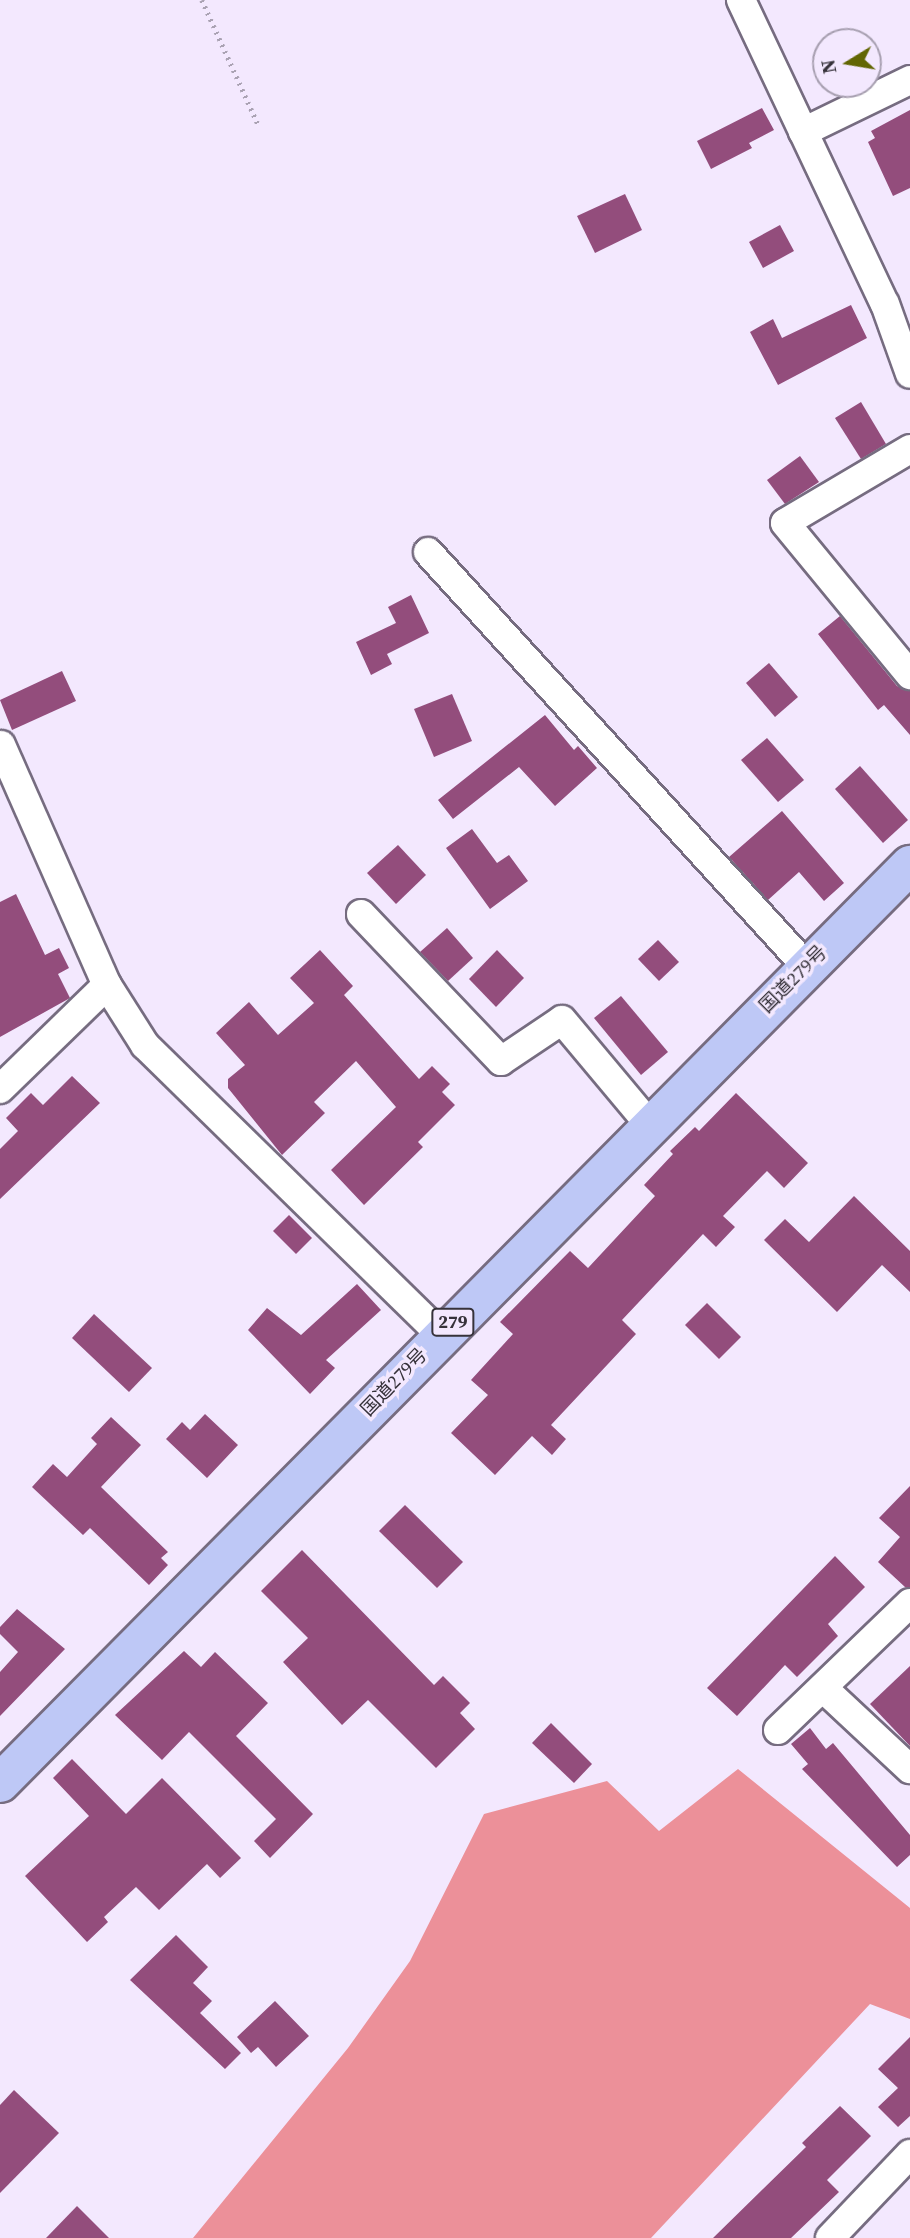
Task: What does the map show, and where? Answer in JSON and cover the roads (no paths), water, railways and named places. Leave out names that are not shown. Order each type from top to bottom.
[{"type":"highway","name":"国道279号","points":[[3,1776],[806,966],[910,865]]},
{"type":"street","points":[[741,0],[885,304],[910,374]]},
{"type":"street","points":[[803,132],[910,80]]},
{"type":"street","points":[[910,449],[785,523],[910,675]]},
{"type":"street","points":[[428,552],[806,966]]},
{"type":"street","points":[[1,745],[107,985],[145,1045],[441,1335]]},
{"type":"street","points":[[361,914],[501,1061],[562,1020],[649,1124]]},
{"type":"street","points":[[0,1089],[107,985]]},
{"type":"street","points":[[778,1730],[910,1603]]},
{"type":"street","points":[[823,1688],[910,1769]]},
{"type":"street","points":[[830,2238],[907,2162]]}]
